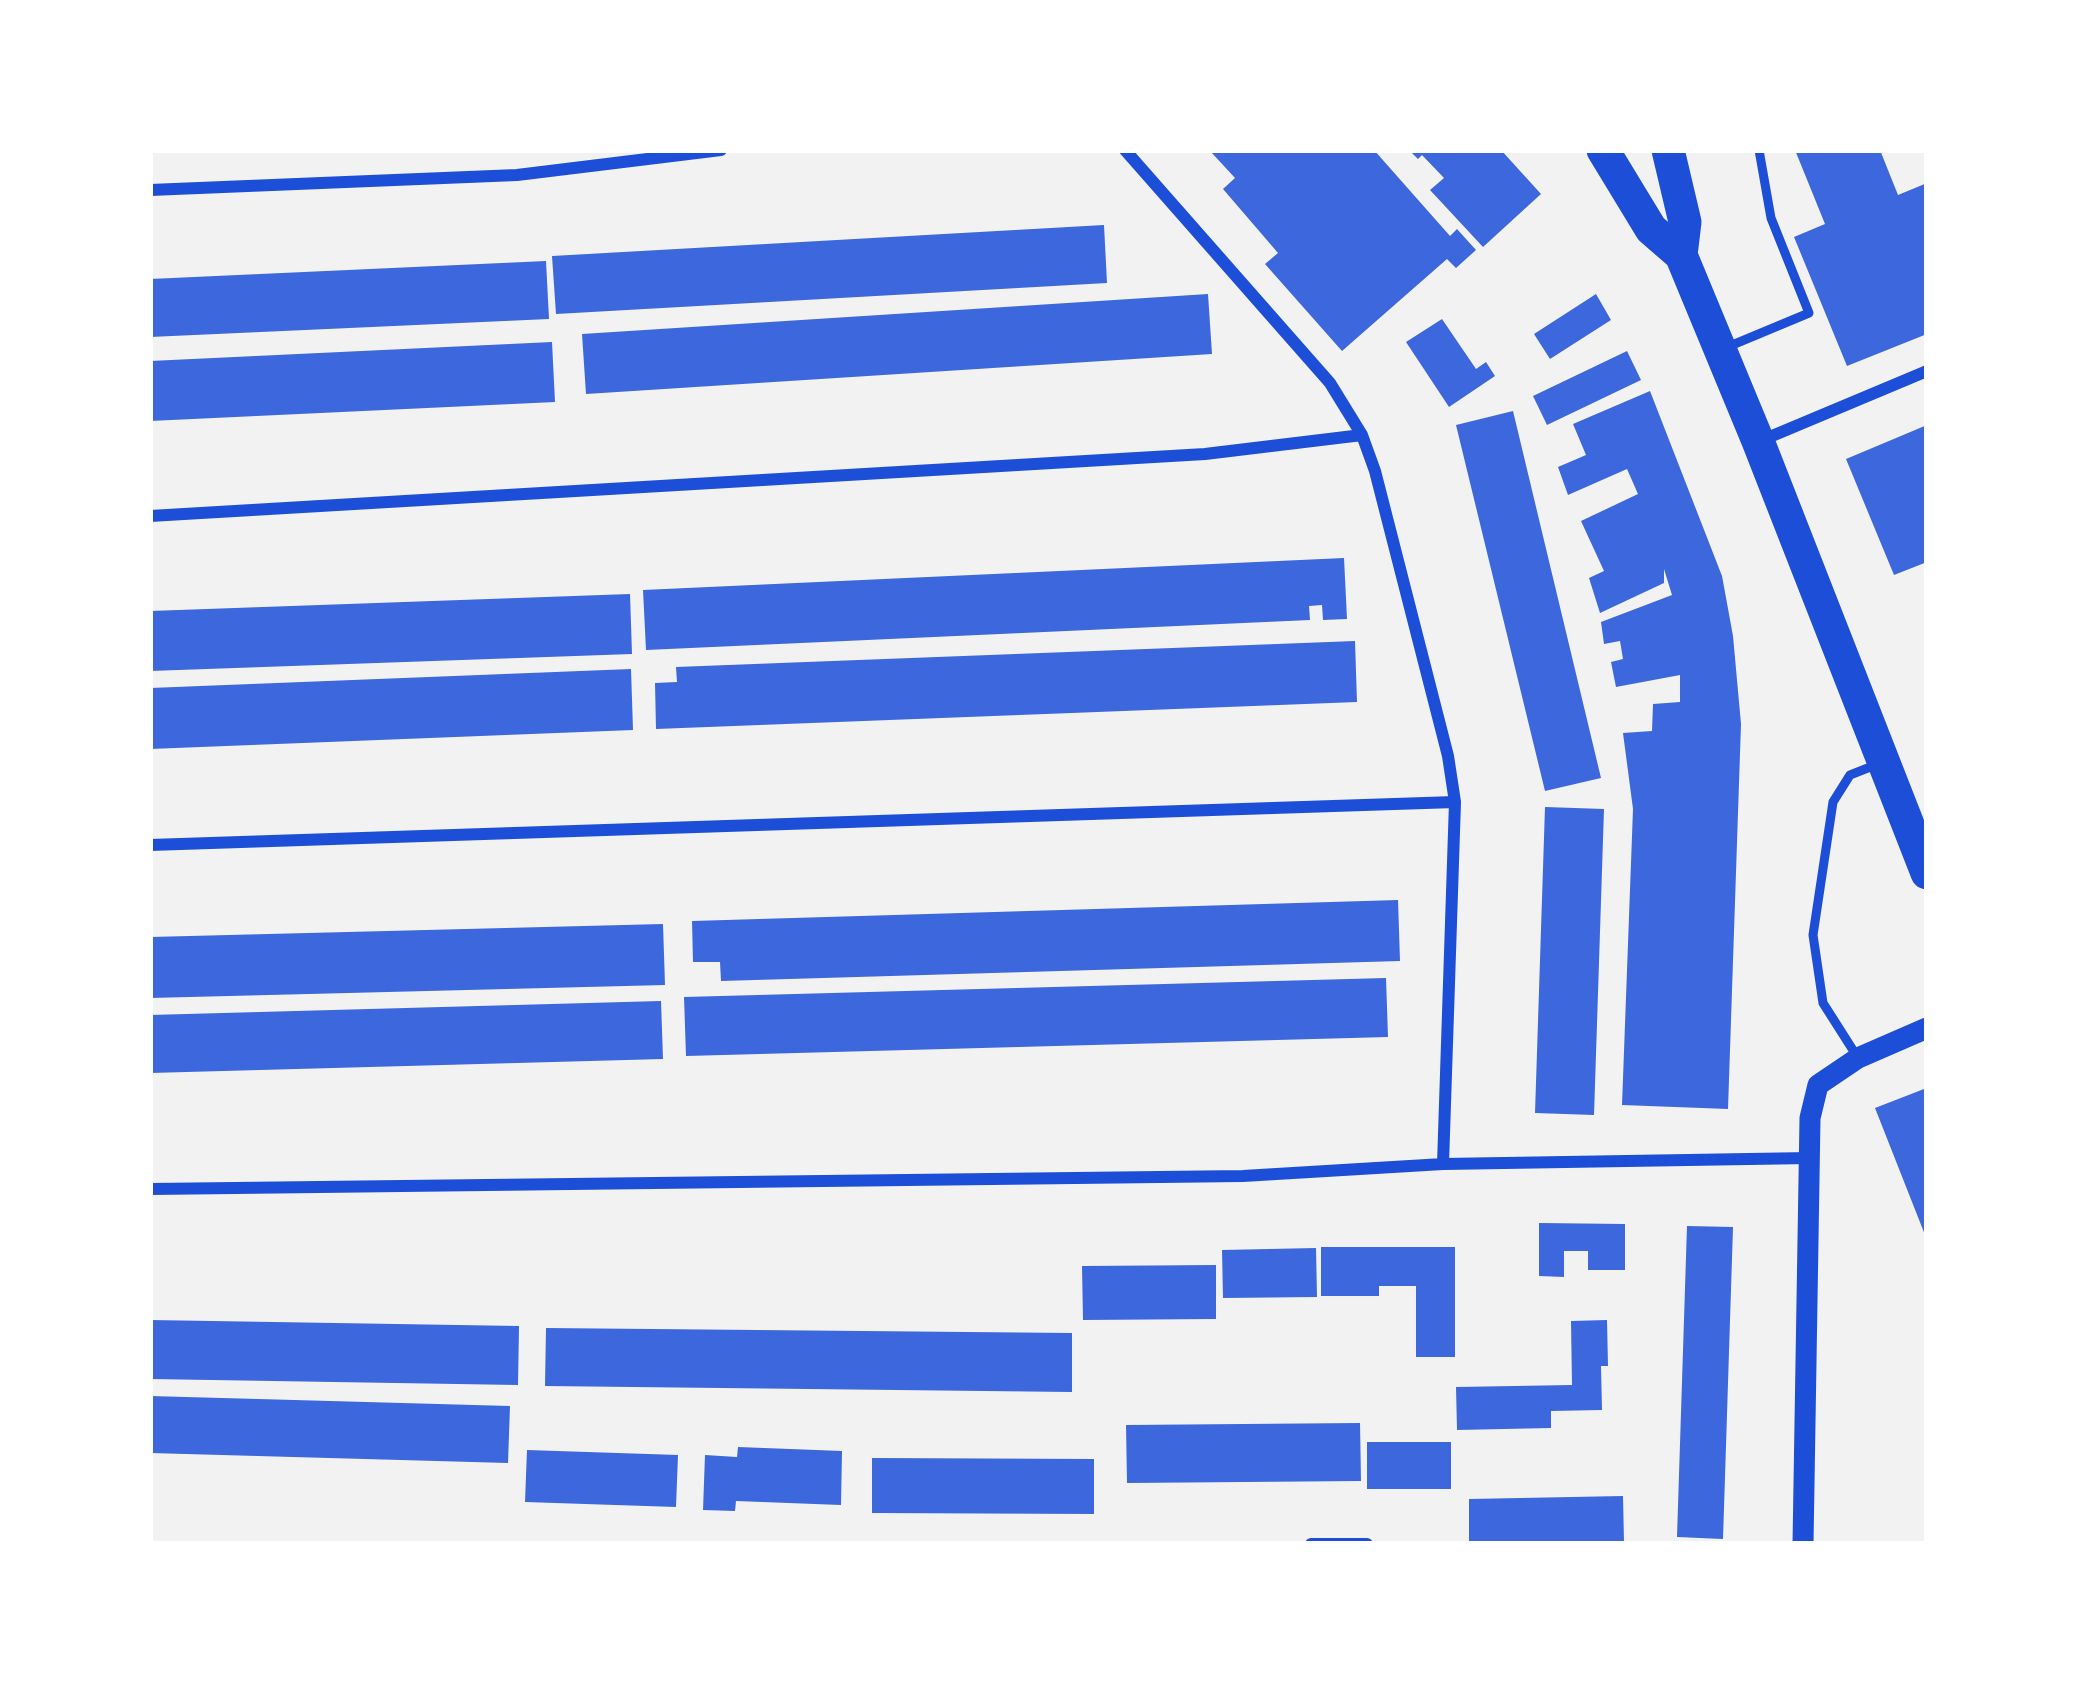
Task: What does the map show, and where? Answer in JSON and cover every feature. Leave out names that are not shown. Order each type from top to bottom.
[{"type":"highway","points":[[1604,150],[1651,230],[1681,255],[1759,441],[1927,874]]},
{"type":"highway","points":[[1668,150],[1685,222],[1681,255]]},
{"type":"street","points":[[150,190],[517,175],[722,150]]},
{"type":"street","points":[[1125,150],[1330,383],[1362,435],[1389,521],[1455,802],[1444,1163]]},
{"type":"street","points":[[1759,441],[1927,371]]},
{"type":"street","points":[[150,516],[1205,454],[1362,435]]},
{"type":"street","points":[[150,845],[1455,802]]},
{"type":"street","points":[[1803,1544],[1810,1118],[1818,1085],[1858,1058],[1927,1028]]},
{"type":"street","points":[[150,1189],[1243,1175],[1444,1163],[1810,1158]]},
{"type":"street","points":[[1311,1544],[1366,1544]]},
{"type":"lane","points":[[1720,350],[1809,314],[1772,218],[1759,150]]},
{"type":"lane","points":[[1858,1058],[1823,1004],[1813,935],[1833,802],[1850,775],[1883,761]]},
{"type":"building","points":[[1374,150],[1450,236],[1457,229],[1476,250],[1456,268],[1447,259],[1342,351],[1265,264],[1278,253],[1223,189],[1235,178],[1211,152]]},
{"type":"building","points":[[1409,150],[1501,150],[1541,194],[1483,247],[1430,190],[1444,178],[1422,155],[1418,159]]},
{"type":"building","points":[[1795,150],[1880,150],[1898,195],[1927,183],[1927,334],[1847,366],[1794,237],[1825,224]]},
{"type":"building","points":[[1104,225],[1107,283],[556,314],[552,256]]},
{"type":"building","points":[[546,261],[549,319],[150,337],[150,279]]},
{"type":"building","points":[[1208,294],[1212,354],[586,394],[582,334]]},
{"type":"building","points":[[1596,294],[1611,320],[1550,359],[1534,334]]},
{"type":"building","points":[[1442,319],[1476,369],[1486,362],[1495,376],[1449,407],[1406,342]]},
{"type":"building","points":[[552,342],[555,402],[150,421],[150,361]]},
{"type":"building","points":[[1627,351],[1641,380],[1547,425],[1533,396]]},
{"type":"building","points":[[1650,391],[1722,576],[1733,636],[1741,724],[1728,1109],[1622,1105],[1633,809],[1623,733],[1652,731],[1653,704],[1680,702],[1680,675],[1616,687],[1611,662],[1623,659],[1620,641],[1604,644],[1601,622],[1672,595],[1664,569],[1664,583],[1600,613],[1589,578],[1604,571],[1581,521],[1638,494],[1627,469],[1568,495],[1558,467],[1586,455],[1573,424]]},
{"type":"building","points":[[1513,411],[1601,778],[1545,791],[1456,425]]},
{"type":"building","points":[[1927,425],[1927,562],[1894,575],[1846,459]]},
{"type":"building","points":[[1344,558],[1347,619],[1323,620],[1322,605],[1309,606],[1310,620],[646,650],[643,590]]},
{"type":"building","points":[[630,594],[632,654],[150,671],[150,611]]},
{"type":"building","points":[[1355,641],[1357,702],[656,729],[655,683],[677,682],[676,667]]},
{"type":"building","points":[[631,669],[633,730],[150,749],[150,688]]},
{"type":"building","points":[[1545,807],[1604,809],[1594,1115],[1535,1113]]},
{"type":"building","points":[[1398,900],[1400,961],[721,981],[720,962],[693,962],[692,921]]},
{"type":"building","points":[[663,924],[665,985],[150,998],[150,937]]},
{"type":"building","points":[[1386,978],[1388,1037],[686,1056],[684,997]]},
{"type":"building","points":[[661,1001],[663,1059],[150,1073],[150,1015]]},
{"type":"building","points":[[1924,1089],[1927,1096],[1927,1240],[1875,1108]]},
{"type":"building","points":[[1539,1223],[1625,1224],[1625,1270],[1588,1270],[1588,1251],[1564,1251],[1564,1277],[1539,1276]]},
{"type":"building","points":[[1687,1226],[1733,1227],[1723,1539],[1677,1537]]},
{"type":"building","points":[[1321,1247],[1455,1247],[1455,1357],[1416,1357],[1416,1286],[1379,1286],[1379,1296],[1321,1296]]},
{"type":"building","points":[[1316,1248],[1317,1297],[1223,1298],[1222,1250]]},
{"type":"building","points":[[1216,1265],[1216,1319],[1083,1320],[1082,1266]]},
{"type":"building","points":[[150,1320],[519,1326],[518,1385],[150,1379]]},
{"type":"building","points":[[1607,1320],[1602,1410],[1551,1411],[1551,1428],[1457,1430],[1456,1387],[1572,1385],[1571,1321]]},
{"type":"building","points":[[546,1328],[1072,1333],[1072,1392],[545,1386]]},
{"type":"building","points":[[150,1396],[510,1406],[508,1463],[150,1453]]},
{"type":"building","points":[[1360,1423],[1361,1481],[1127,1483],[1126,1425]]},
{"type":"building","points":[[1367,1442],[1451,1442],[1451,1489],[1367,1489]]},
{"type":"building","points":[[738,1447],[842,1451],[841,1505],[736,1501],[735,1511],[703,1510],[705,1455],[737,1457]]},
{"type":"building","points":[[527,1450],[678,1455],[676,1507],[525,1502]]},
{"type":"building","points":[[872,1458],[1094,1459],[1094,1514],[872,1513]]},
{"type":"building","points":[[1623,1496],[1624,1542],[1469,1544],[1469,1499]]}]
